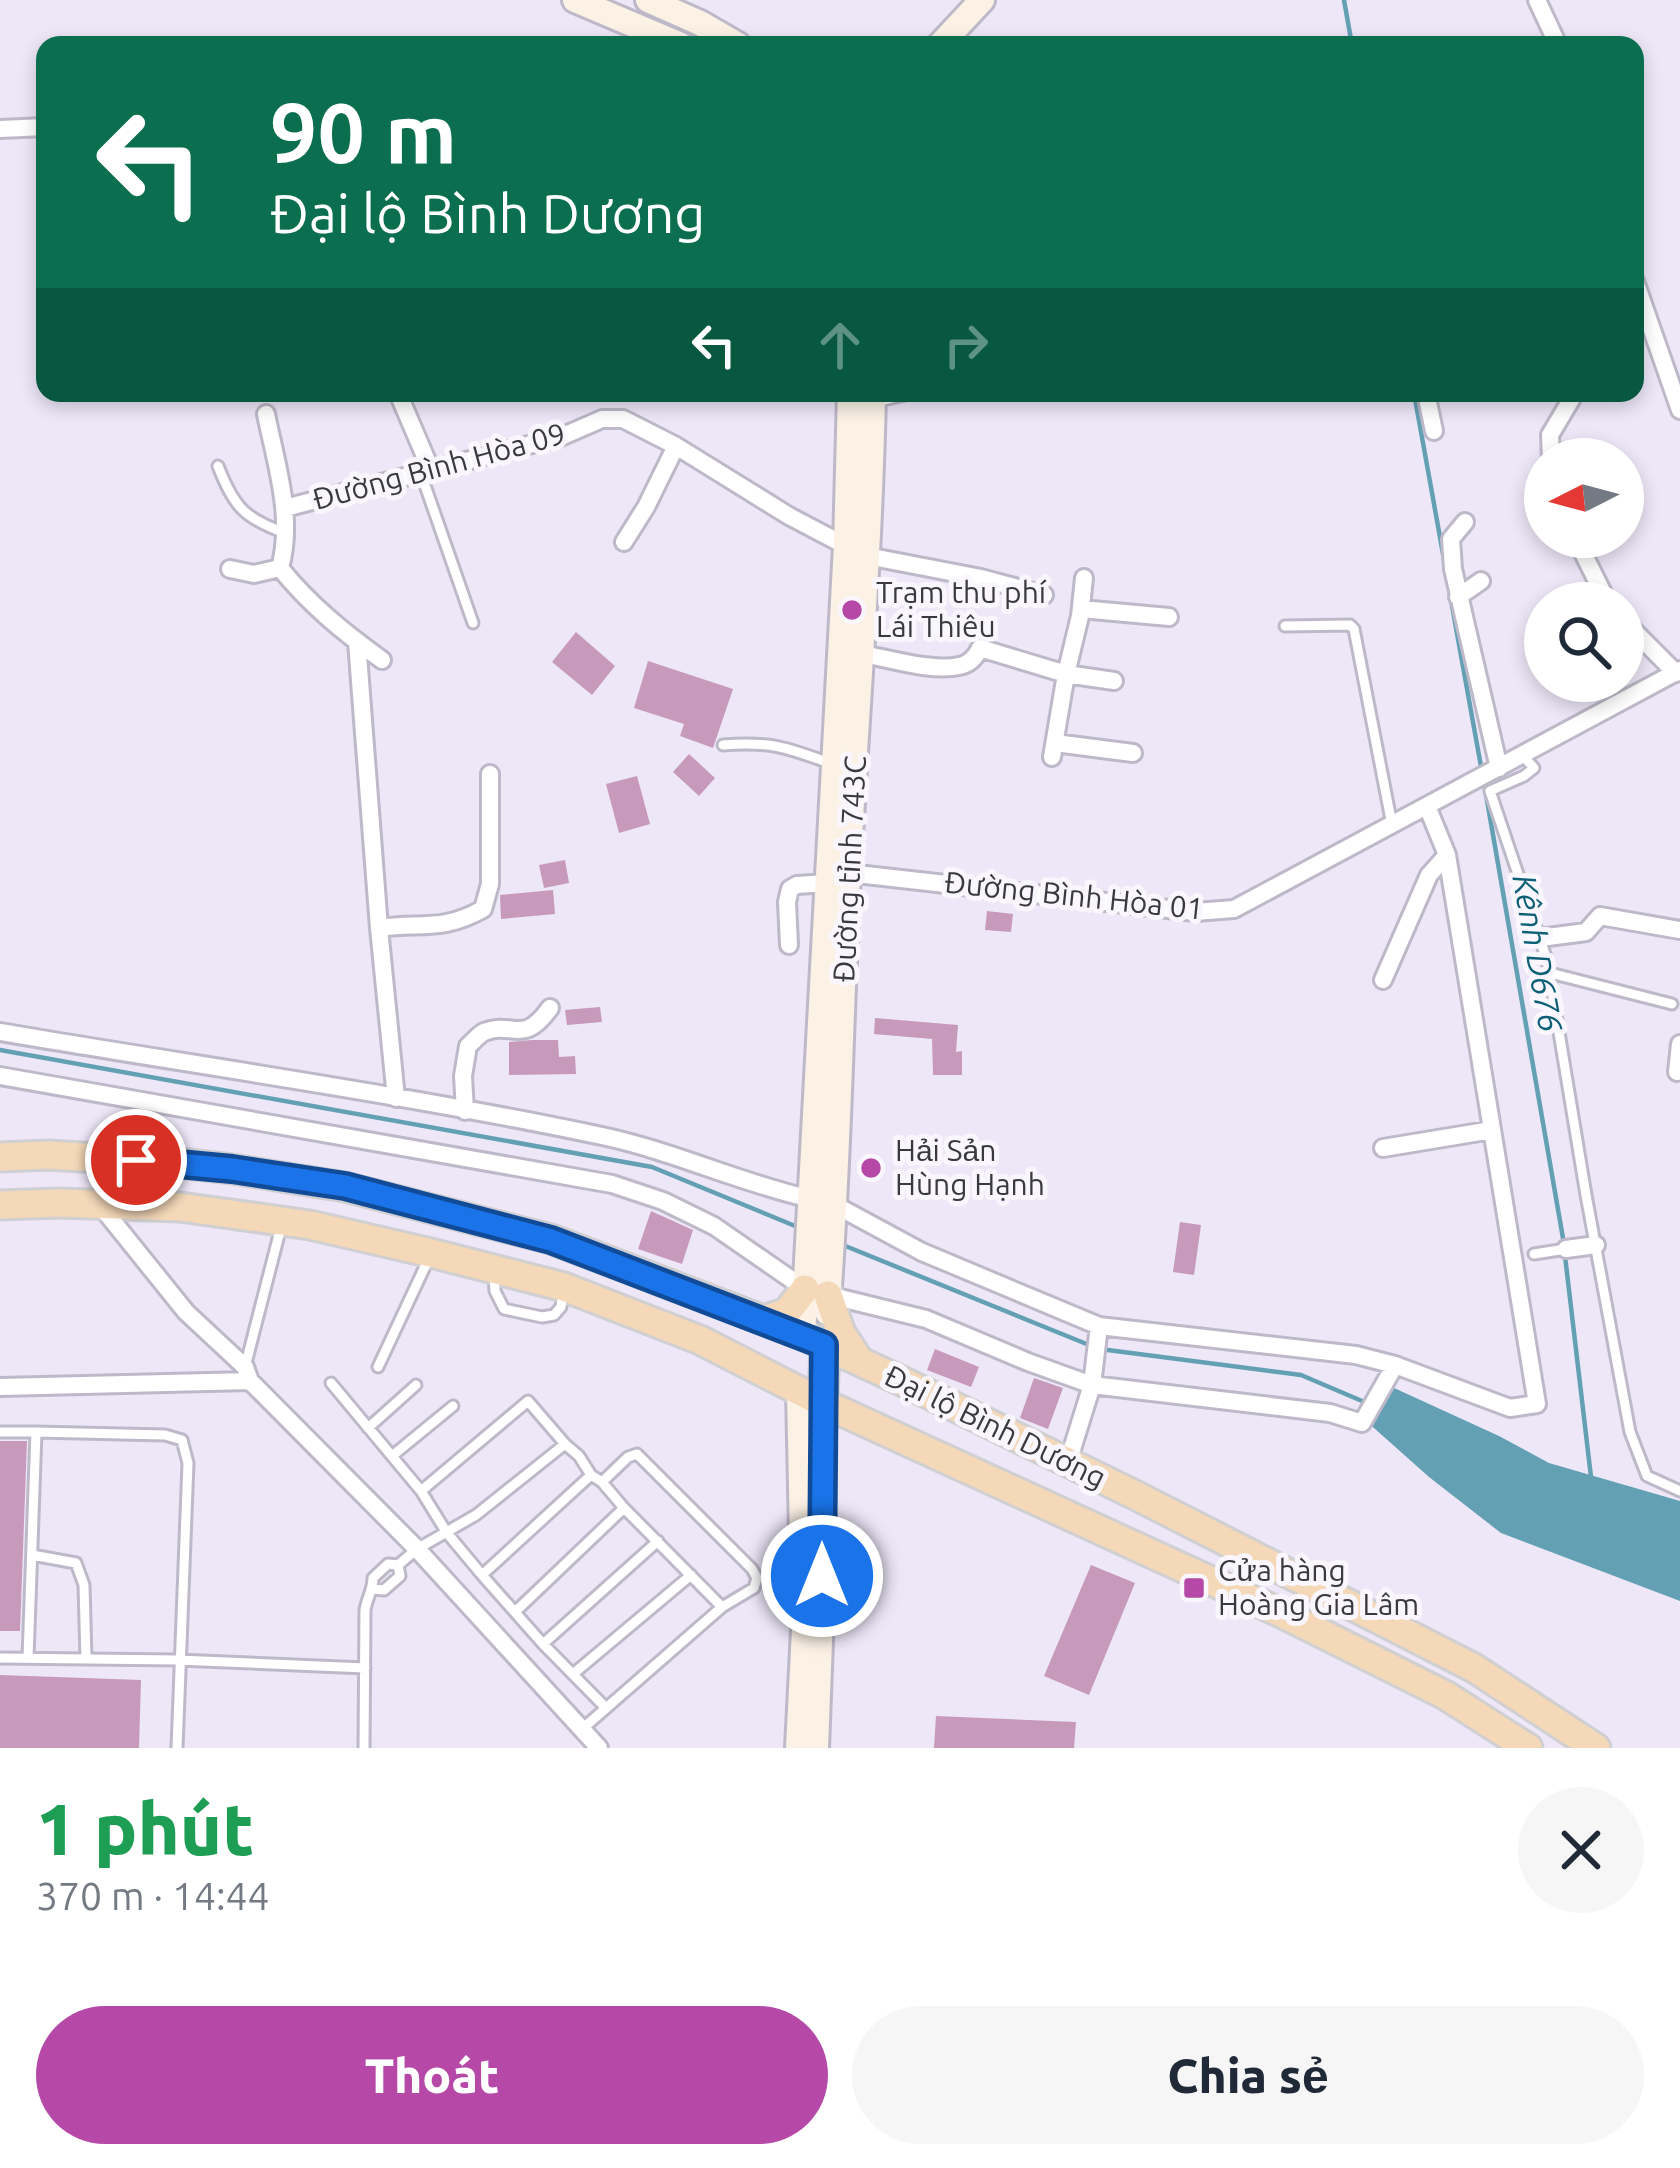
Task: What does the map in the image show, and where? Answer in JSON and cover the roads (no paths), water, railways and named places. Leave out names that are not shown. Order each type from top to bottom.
[{"type":"highway","name":"Đại lộ Bình Dương","points":[[0,1157],[180,1162],[345,1186],[551,1240],[814,1340],[1068,1462],[1474,1669],[1596,1748]]},
{"type":"highway","name":"Đại lộ Bình Dương","points":[[0,1205],[180,1207],[283,1222],[431,1253],[564,1288],[700,1340],[811,1397],[1280,1612],[1445,1695],[1528,1748]]},
{"type":"highway","points":[[764,1320],[787,1312],[817,1292],[860,1362]]},
{"type":"highway","points":[[811,1397],[814,1340]]},
{"type":"main road","points":[[575,0],[660,36]]},
{"type":"main road","points":[[647,0],[722,36]]},
{"type":"main road","points":[[948,36],[982,0]]},
{"type":"main road","name":"Đường tỉnh 743C","points":[[814,1340],[834,876],[832,764],[856,551],[865,402]]},
{"type":"main road","name":"Đường tỉnh 743C","points":[[834,876],[863,654],[856,551]]},
{"type":"main road","points":[[798,1748],[811,1397]]},
{"type":"main road","points":[[811,1397],[821,1614],[816,1748]]},
{"type":"street","points":[[1537,0],[1554,36]]},
{"type":"street","points":[[0,130],[36,128]]},
{"type":"street","points":[[1644,308],[1674,379],[1680,410]]},
{"type":"street","points":[[401,402],[425,470]]},
{"type":"street","points":[[1428,402],[1434,431]]},
{"type":"street","points":[[1550,438],[1570,402]]},
{"type":"street","points":[[266,414],[285,508],[286,547],[280,568]]},
{"type":"street","name":"Đường Bình Hòa 09","points":[[285,508],[563,436],[602,419],[622,418],[856,551],[1044,595]]},
{"type":"street","points":[[624,542],[676,446]]},
{"type":"street","points":[[1465,522],[1450,538],[1492,772]]},
{"type":"street","points":[[230,569],[254,574],[280,568]]},
{"type":"street","points":[[280,568],[303,597],[382,660]]},
{"type":"street","points":[[1084,578],[1053,750],[1133,753]]},
{"type":"street","points":[[1458,597],[1481,581]]},
{"type":"street","points":[[1081,609],[1169,616]]},
{"type":"street","points":[[1644,639],[1678,671]]},
{"type":"street","points":[[356,642],[396,1098]]},
{"type":"street","points":[[863,654],[956,667],[974,659],[980,648],[1066,674],[1114,681]]},
{"type":"street","name":"Đường Bình Hòa 01","points":[[834,876],[1195,912],[1234,909],[1678,671]]},
{"type":"street","points":[[379,928],[442,926],[483,909],[490,884],[490,775]]},
{"type":"street","points":[[0,1032],[607,1137],[770,1190],[823,1202],[922,1252],[1099,1326],[1322,1349],[1395,1366],[1510,1408],[1537,1404],[1447,855],[1434,802]]},
{"type":"street","points":[[1383,980],[1429,875],[1447,855]]},
{"type":"street","points":[[788,945],[790,889],[834,876]]},
{"type":"street","points":[[1540,938],[1586,932],[1600,916],[1680,929]]},
{"type":"street","points":[[465,1111],[463,1076],[468,1046],[486,1031],[523,1030],[538,1023],[550,1008]]},
{"type":"street","points":[[1677,1072],[1680,1044]]},
{"type":"street","points":[[0,1076],[612,1184],[664,1201],[714,1226],[817,1292],[926,1318],[1092,1385],[1330,1412],[1362,1423],[1395,1366]]},
{"type":"street","points":[[1383,1148],[1492,1130]]},
{"type":"street","points":[[99,1204],[186,1312],[417,1549],[599,1748]]},
{"type":"street","points":[[1566,1249],[1596,1244]]},
{"type":"street","points":[[1514,1256],[1534,1254]]},
{"type":"street","points":[[1068,1462],[1092,1385],[1099,1326]]},
{"type":"street","points":[[0,1388],[248,1374]]},
{"type":"lane","points":[[218,466],[238,508],[285,533]]},
{"type":"lane","points":[[425,470],[473,623]]},
{"type":"lane","points":[[1286,626],[1350,625],[1355,631],[1391,825]]},
{"type":"lane","points":[[723,745],[778,744],[832,764]]},
{"type":"lane","points":[[1522,755],[1534,768],[1490,791],[1550,973],[1630,1432],[1647,1476],[1680,1491]]},
{"type":"lane","points":[[1550,973],[1672,1004]]},
{"type":"lane","points":[[248,1374],[283,1222]]},
{"type":"lane","points":[[1534,1254],[1566,1249]]},
{"type":"lane","points":[[378,1367],[431,1253]]},
{"type":"lane","points":[[331,1383],[422,1491],[447,1533],[482,1575],[606,1708]]},
{"type":"lane","points":[[368,1428],[416,1385]]},
{"type":"lane","points":[[422,1491],[528,1401],[591,1475],[722,1607]]},
{"type":"lane","points":[[392,1456],[453,1406]]},
{"type":"lane","points":[[0,1432],[165,1436],[182,1441],[188,1462],[177,1748]]},
{"type":"lane","points":[[28,1658],[36,1432]]},
{"type":"lane","points":[[364,1748],[367,1598],[373,1589],[384,1590],[400,1576],[398,1564],[417,1549],[447,1533],[565,1444]]},
{"type":"lane","points":[[581,1730],[722,1607],[754,1588],[757,1579],[637,1454],[602,1482]]},
{"type":"lane","points":[[482,1575],[591,1475]]},
{"type":"lane","points":[[516,1611],[624,1508]]},
{"type":"lane","points":[[543,1643],[658,1541]]},
{"type":"lane","points":[[32,1555],[76,1562],[84,1585],[86,1659]]},
{"type":"lane","points":[[573,1674],[691,1576]]},
{"type":"lane","points":[[0,1658],[365,1668]]},
{"type":"water","points":[[1381,1382],[1549,1463],[1680,1501],[1680,1601],[1501,1533],[1365,1420]]},
{"type":"waterway","name":"Kênh D676","points":[[1344,0],[1350,36]]},
{"type":"waterway","name":"Kênh D676","points":[[1416,402],[1445,565]]},
{"type":"waterway","name":"Kênh D676","points":[[1451,600],[1482,772]]},
{"type":"waterway","name":"Kênh D676","points":[[1484,783],[1564,1244]]},
{"type":"waterway","points":[[0,1050],[652,1167],[800,1228]]},
{"type":"waterway","points":[[838,1243],[1089,1345]]},
{"type":"waterway","name":"Kênh D676","points":[[1565,1256],[1591,1477]]},
{"type":"waterway","points":[[1100,1349],[1301,1375],[1369,1404]]},
{"type":"place","name":"Trạm thu phí Lái Thiêu","points":[[852,610]]},
{"type":"place","name":"Hải Sản Hùng Hạnh","points":[[871,1168]]},
{"type":"place","name":"Cửa hàng Hoàng Gia Lâm","points":[[1194,1588]]}]
